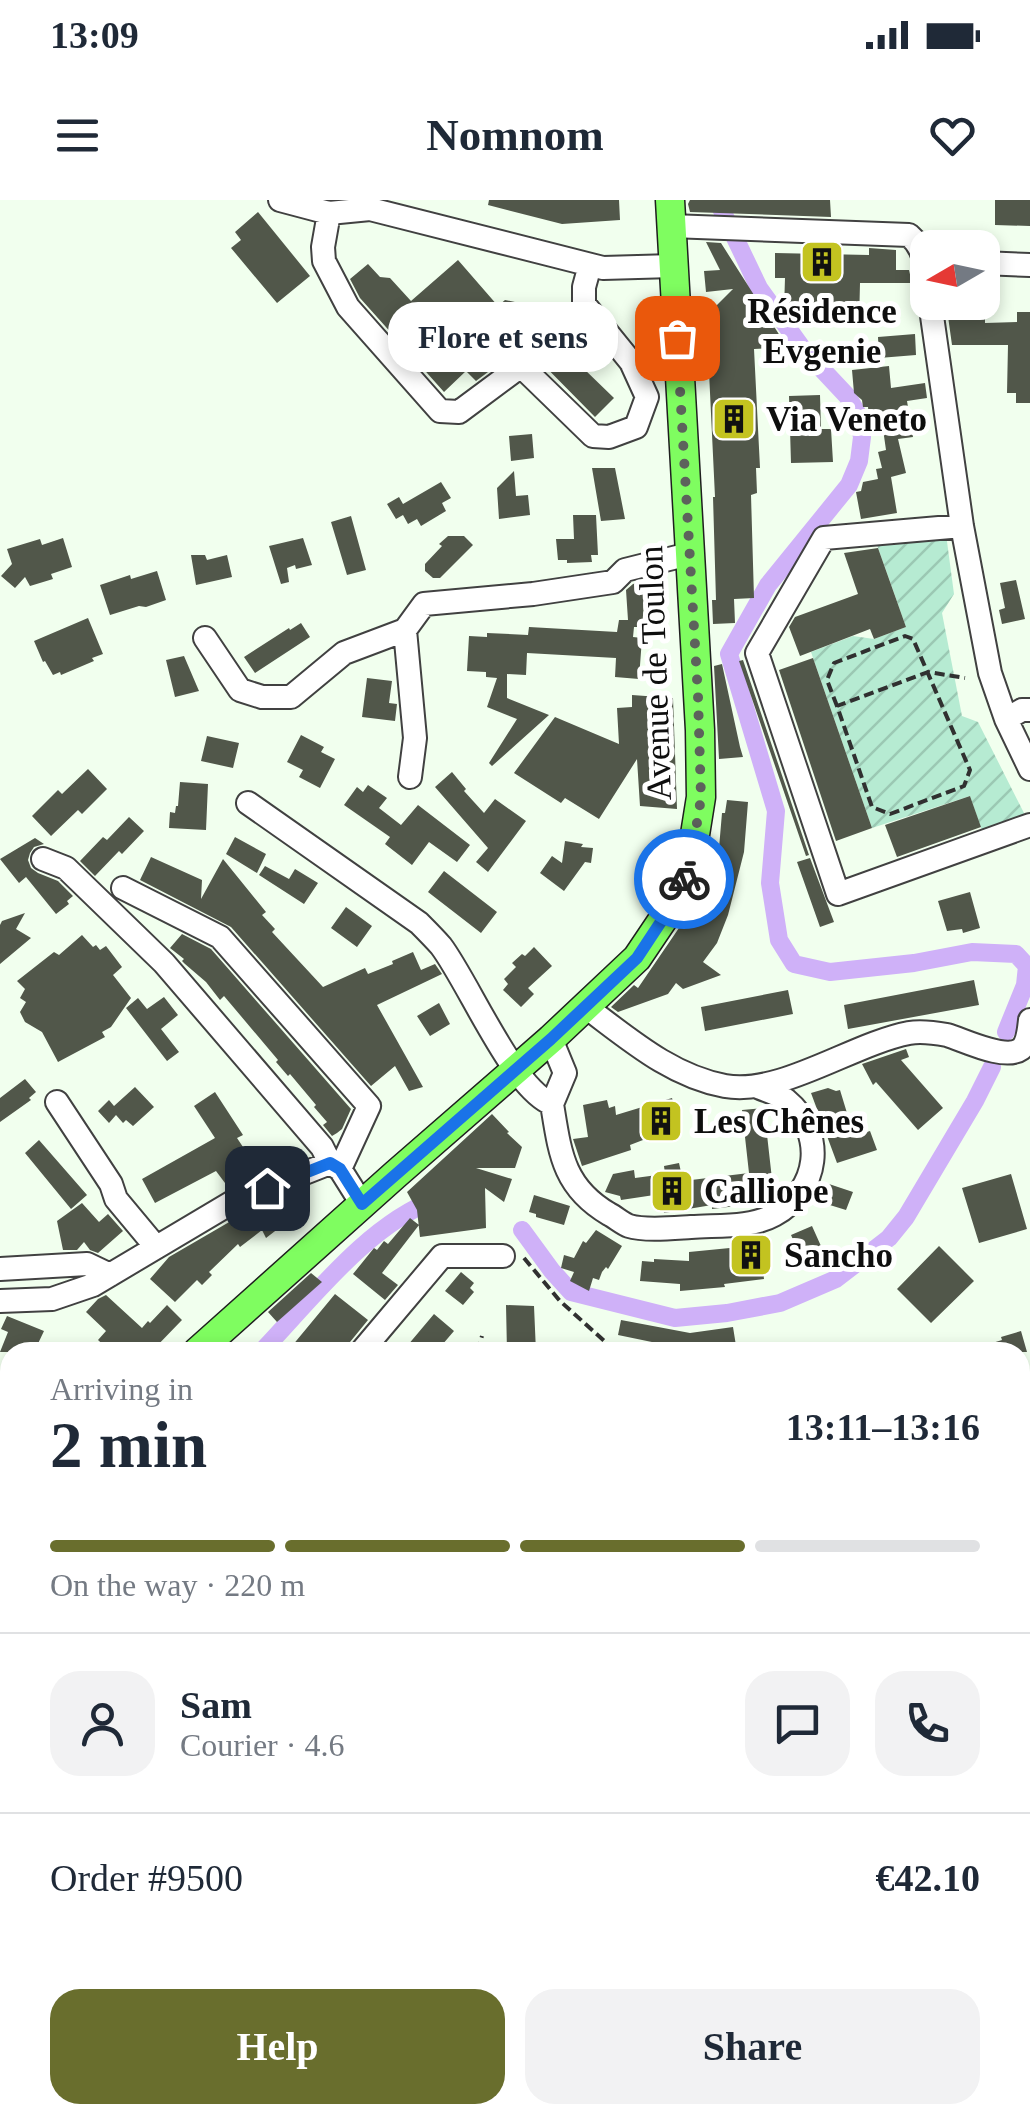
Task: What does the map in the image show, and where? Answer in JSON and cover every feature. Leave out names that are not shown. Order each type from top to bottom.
[{"type":"main road","name":"Avenue de Toulon","points":[[208,1342],[637,958],[670,908],[690,866],[701,798],[698,696],[670,213]]},
{"type":"street","points":[[280,200],[329,213],[370,209],[590,266],[673,266]]},
{"type":"street","points":[[329,213],[324,261],[348,307],[440,412],[459,412],[521,366],[593,436],[609,437],[636,427],[647,396],[630,362],[584,304],[590,266]]},
{"type":"street","points":[[670,213],[727,227],[910,237]]},
{"type":"street","points":[[1000,264],[1030,265]]},
{"type":"street","points":[[933,320],[962,526],[990,673],[1030,769]]},
{"type":"street","points":[[962,526],[824,538],[757,653],[838,894],[1030,826]]},
{"type":"street","points":[[206,638],[240,690],[262,697],[291,697],[344,652],[406,630],[424,604],[613,582],[625,570],[688,554]]},
{"type":"street","points":[[406,630],[416,738],[410,778]]},
{"type":"street","points":[[1006,719],[1030,710]]},
{"type":"street","points":[[248,804],[420,922],[441,946],[516,1068],[540,1099],[552,1104]]},
{"type":"street","points":[[43,860],[66,868],[164,963],[322,1147],[362,1204]]},
{"type":"street","points":[[0,1301],[52,1299],[93,1285],[236,1200],[335,1166],[369,1106],[220,937],[123,888]]},
{"type":"street","points":[[586,1007],[650,1054],[688,1076],[728,1087],[758,1087],[911,1032],[944,1034],[1009,1053],[1021,1049],[1030,1020]]},
{"type":"street","points":[[551,1039],[565,1074],[552,1104],[560,1153],[572,1182],[592,1204],[629,1226],[743,1224],[773,1216],[805,1188],[814,1163],[810,1136],[800,1114],[784,1098],[758,1087]]},
{"type":"street","points":[[57,1102],[111,1184],[116,1199],[156,1246]]},
{"type":"street","points":[[369,1342],[442,1256],[513,1256]]},
{"type":"street","points":[[0,1269],[87,1264],[110,1275]]},
{"type":"path","points":[[905,636],[913,638],[970,770],[964,786],[890,814],[872,806],[837,706],[827,680],[834,663],[905,636]]},
{"type":"path","points":[[837,706],[928,672],[966,678]]},
{"type":"path","points":[[513,1256],[606,1342]]},
{"type":"path","points":[[480,1342],[482,1336]]},
{"type":"green space","points":[[946,534],[954,594],[942,613],[962,716],[978,722],[1024,813],[1019,822],[986,833],[970,796],[872,828],[811,652],[853,636],[874,639],[906,627],[876,542]]},
{"type":"building","points":[[489,200],[619,200],[620,220],[562,224],[488,205]]},
{"type":"building","points":[[690,200],[830,200],[831,217],[690,212]]},
{"type":"building","points":[[995,200],[1030,200],[1030,226],[995,225]]},
{"type":"building","points":[[258,212],[310,276],[277,303],[231,248],[241,240],[235,232]]},
{"type":"building","points":[[706,242],[721,243],[787,347],[754,349],[760,468],[756,468],[757,493],[751,495],[754,598],[734,599],[735,623],[713,624],[715,497],[708,351],[702,351],[701,321],[733,289],[706,292],[704,271],[720,270]]},
{"type":"building","points":[[869,248],[896,250],[896,270],[909,270],[910,283],[860,283],[859,324],[833,323],[833,312],[784,310],[785,278],[775,278],[775,253],[869,255]]},
{"type":"building","points":[[458,260],[498,306],[505,300],[515,302],[614,398],[595,417],[522,343],[476,381],[466,371],[444,392],[360,298],[350,279],[368,264],[380,277],[390,278],[411,301]]},
{"type":"building","points":[[1017,312],[1030,312],[1030,403],[1016,403],[1016,393],[1007,393],[1008,345],[952,345],[949,320],[1017,322]]},
{"type":"building","points":[[915,334],[916,355],[879,358],[878,337]]},
{"type":"building","points":[[889,366],[891,388],[925,383],[927,398],[907,401],[913,437],[898,439],[906,473],[891,477],[897,513],[861,519],[856,492],[861,491],[863,482],[878,479],[876,469],[882,468],[878,452],[886,450],[881,415],[869,417],[868,407],[863,407],[854,393],[852,370]]},
{"type":"building","points":[[820,395],[821,429],[831,429],[833,462],[791,463],[789,396]]},
{"type":"building","points":[[532,434],[534,458],[511,461],[509,436]]},
{"type":"building","points":[[592,468],[615,468],[625,519],[601,521]]},
{"type":"building","points":[[514,471],[516,496],[528,495],[530,515],[499,519],[497,488]]},
{"type":"building","points":[[441,482],[451,498],[442,503],[446,511],[421,526],[417,519],[408,524],[403,515],[396,519],[387,504],[399,497],[403,504]]},
{"type":"building","points":[[573,515],[596,515],[598,555],[591,555],[592,562],[558,560],[556,539],[574,539]]},
{"type":"building","points":[[351,516],[366,570],[347,575],[331,522]]},
{"type":"building","points":[[448,536],[464,536],[473,545],[440,578],[433,578],[425,571],[425,564]]},
{"type":"building","points":[[63,538],[72,567],[51,574],[53,579],[30,586],[25,577],[15,588],[1,576],[12,564],[7,549],[40,539],[42,545]]},
{"type":"building","points":[[303,538],[312,565],[287,568],[289,582],[281,584],[269,546]]},
{"type":"building","points":[[878,548],[906,627],[874,639],[870,629],[800,656],[789,627],[795,617],[858,594],[844,553]]},
{"type":"building","points":[[191,555],[205,555],[207,560],[227,555],[232,577],[196,585]]},
{"type":"building","points":[[157,571],[166,600],[110,615],[100,585]]},
{"type":"building","points":[[663,576],[665,604],[644,604],[642,627],[634,627],[633,637],[642,638],[639,679],[615,677],[616,658],[527,653],[526,675],[507,674],[507,698],[549,715],[492,766],[489,763],[517,719],[487,707],[497,678],[486,677],[486,672],[467,671],[469,636],[528,635],[529,627],[617,632],[619,620],[628,620],[626,590],[633,584]]},
{"type":"building","points":[[1016,580],[1025,619],[1002,624],[999,610],[1005,608],[1000,583]]},
{"type":"building","points":[[88,618],[103,654],[61,675],[53,675],[34,641]]},
{"type":"building","points":[[301,623],[310,637],[255,673],[244,657]]},
{"type":"building","points":[[184,656],[199,691],[175,697],[166,660]]},
{"type":"building","points":[[813,658],[872,828],[836,841],[779,670]]},
{"type":"building","points":[[743,660],[809,855],[806,856],[739,661]]},
{"type":"building","points":[[722,664],[743,757],[719,759],[714,666]]},
{"type":"building","points":[[367,678],[392,681],[389,703],[397,704],[395,721],[362,717]]},
{"type":"building","points":[[632,695],[673,698],[677,809],[640,806],[637,759],[599,819],[565,798],[561,803],[514,773],[555,717],[619,744],[617,708],[632,707]]},
{"type":"building","points":[[301,735],[324,747],[321,752],[335,759],[320,788],[299,777],[303,770],[287,762]]},
{"type":"building","points":[[207,736],[239,743],[233,768],[201,761]]},
{"type":"building","points":[[88,769],[107,789],[82,814],[78,810],[51,836],[32,816],[58,790],[62,794]]},
{"type":"building","points":[[452,772],[484,813],[495,799],[526,821],[488,872],[476,862],[488,848],[435,787]]},
{"type":"building","points":[[180,782],[208,784],[206,830],[169,828],[170,812],[175,813],[178,806]]},
{"type":"building","points":[[368,785],[387,798],[379,808],[401,825],[418,805],[470,845],[457,862],[429,842],[412,865],[385,844],[390,837],[344,805],[357,787],[363,792]]},
{"type":"building","points":[[970,796],[981,827],[897,857],[885,825]]},
{"type":"building","points":[[727,800],[748,802],[744,852],[728,915],[717,943],[703,962],[721,975],[683,989],[676,983],[668,994],[618,1012],[611,1007],[634,985],[638,988],[696,903],[700,904],[716,847],[719,848]]},
{"type":"building","points":[[129,817],[144,831],[95,876],[80,861]]},
{"type":"building","points":[[235,837],[266,854],[257,873],[226,854]]},
{"type":"building","points":[[35,838],[44,844],[30,853],[31,868],[58,881],[73,896],[56,914],[26,877],[19,883],[0,859]]},
{"type":"building","points":[[565,841],[593,848],[591,863],[585,862],[564,891],[540,873],[552,856],[562,863]]},
{"type":"building","points":[[151,857],[202,880],[201,899],[223,859],[266,912],[262,915],[275,929],[272,932],[323,987],[365,968],[368,974],[413,952],[421,970],[435,964],[442,974],[377,1005],[423,1087],[409,1091],[395,1066],[371,1086],[231,927],[140,880]]},
{"type":"building","points":[[810,858],[834,922],[820,927],[797,862]]},
{"type":"building","points":[[265,866],[289,879],[295,869],[318,883],[304,904],[259,875]]},
{"type":"building","points":[[444,871],[497,912],[481,933],[428,892]]},
{"type":"building","points":[[970,892],[980,928],[963,933],[962,929],[947,931],[938,901]]},
{"type":"building","points":[[346,907],[372,926],[357,947],[331,928]]},
{"type":"building","points":[[25,913],[16,929],[31,938],[0,964],[0,925]]},
{"type":"building","points":[[182,934],[211,949],[351,1109],[337,1133],[332,1136],[316,1105],[224,996],[220,1000],[170,948]]},
{"type":"building","points":[[82,935],[93,947],[96,945],[100,950],[106,946],[122,967],[113,975],[131,998],[111,1027],[102,1032],[105,1037],[58,1062],[42,1032],[25,1022],[20,1012],[26,1002],[20,998],[25,989],[17,981],[54,952],[59,955]]},
{"type":"building","points":[[534,947],[552,966],[528,988],[534,994],[521,1007],[503,990],[508,984],[504,979],[516,967],[512,963]]},
{"type":"building","points":[[974,980],[979,1005],[848,1029],[844,1005]]},
{"type":"building","points":[[788,990],[793,1014],[705,1031],[701,1007]]},
{"type":"building","points":[[164,997],[178,1015],[161,1029],[179,1052],[167,1061],[126,1008],[138,998],[147,1009]]},
{"type":"building","points":[[439,1003],[450,1024],[430,1036],[417,1016]]},
{"type":"building","points":[[906,1049],[909,1057],[901,1060],[943,1108],[918,1130],[876,1082],[873,1085],[862,1064]]},
{"type":"building","points":[[25,1079],[36,1092],[0,1122],[0,1098]]},
{"type":"building","points":[[135,1087],[154,1107],[133,1126],[116,1115],[109,1123],[98,1111],[109,1100],[114,1106]]},
{"type":"building","points":[[828,1088],[840,1090],[854,1136],[870,1131],[877,1150],[837,1163],[811,1093]]},
{"type":"building","points":[[215,1092],[243,1135],[237,1138],[261,1174],[228,1187],[216,1171],[155,1203],[142,1179],[215,1138],[194,1106]]},
{"type":"building","points":[[672,1098],[682,1133],[658,1141],[656,1135],[630,1145],[631,1150],[582,1166],[573,1139],[588,1137],[583,1105],[607,1100],[609,1108],[615,1106],[616,1115]]},
{"type":"building","points":[[764,1108],[773,1188],[735,1192],[736,1206],[712,1209],[712,1205],[664,1213],[661,1194],[621,1200],[620,1196],[605,1192],[613,1174],[634,1170],[635,1178],[665,1174],[664,1166],[679,1163],[683,1181],[749,1173],[742,1110]]},
{"type":"building","points":[[492,1114],[522,1147],[515,1168],[476,1168],[512,1179],[504,1202],[485,1188],[486,1228],[420,1237],[417,1210],[407,1192]]},
{"type":"building","points":[[39,1140],[87,1195],[71,1209],[25,1153]]},
{"type":"building","points":[[1011,1174],[1027,1229],[979,1243],[962,1188]]},
{"type":"building","points":[[826,1183],[853,1192],[846,1210],[820,1202]]},
{"type":"building","points":[[534,1195],[570,1206],[564,1225],[529,1212]]},
{"type":"building","points":[[82,1203],[99,1222],[108,1214],[123,1231],[98,1253],[84,1242],[77,1250],[63,1250],[57,1221]]},
{"type":"building","points":[[260,1207],[279,1228],[266,1238],[262,1230],[240,1247],[238,1244],[209,1272],[212,1275],[202,1285],[197,1280],[175,1302],[150,1279],[169,1257]]},
{"type":"building","points":[[410,1218],[419,1225],[382,1273],[398,1285],[385,1300],[353,1274],[374,1248],[377,1250],[384,1241],[388,1244]]},
{"type":"building","points":[[812,1226],[825,1255],[804,1264],[791,1235]]},
{"type":"building","points":[[596,1230],[622,1246],[599,1280],[593,1278],[589,1291],[570,1281],[574,1272],[561,1268],[564,1255],[574,1258],[583,1241],[586,1243]]},
{"type":"building","points":[[759,1241],[764,1279],[680,1291],[680,1284],[640,1281],[642,1261],[689,1261],[689,1252]]},
{"type":"building","points":[[939,1246],[974,1281],[931,1323],[897,1289]]},
{"type":"building","points":[[461,1272],[474,1283],[470,1288],[474,1292],[463,1305],[445,1291]]},
{"type":"building","points":[[311,1273],[322,1282],[277,1322],[268,1312]]},
{"type":"building","points":[[335,1294],[368,1320],[350,1342],[295,1342]]},
{"type":"building","points":[[106,1295],[142,1328],[167,1305],[182,1320],[161,1342],[100,1342],[106,1331],[86,1312]]},
{"type":"building","points":[[506,1305],[534,1306],[536,1342],[507,1342]]},
{"type":"building","points":[[434,1314],[454,1331],[445,1342],[410,1342]]},
{"type":"building","points":[[7,1316],[44,1331],[39,1342],[4,1342],[8,1332],[1,1329]]},
{"type":"building","points":[[621,1320],[690,1333],[733,1327],[735,1342],[652,1342],[618,1335]]},
{"type":"building","points":[[1021,1331],[1024,1342],[996,1342]]},
{"type":"waterway","points":[[717,200],[759,288],[803,349],[848,397],[857,413],[862,437],[859,461],[849,485],[768,585],[729,654],[776,811],[770,883],[779,940],[794,964],[830,972],[972,952],[1016,954],[1027,966],[1025,985],[1006,1032]]},
{"type":"waterway","points":[[522,1230],[571,1292],[675,1318],[780,1303],[836,1279],[889,1238],[906,1217],[992,1067]]},
{"type":"waterway","points":[[270,1342],[363,1245],[411,1211],[436,1199]]},
{"type":"way so far","points":[[677,338],[701,798],[690,866],[684,879]]},
{"type":"place","name":"Résidence Evgenie","points":[[822,262]]},
{"type":"place","name":"Flore et sens","points":[[677,338]]},
{"type":"place","name":"Via Veneto","points":[[734,419]]},
{"type":"place","name":"Les Chênes","points":[[661,1121]]},
{"type":"place","name":"Calliope","points":[[672,1191]]},
{"type":"place","name":"Sancho","points":[[751,1255]]},
{"type":"route","points":[[267,1188],[330,1163],[340,1169],[362,1204],[551,1039],[637,958],[684,879]]}]
